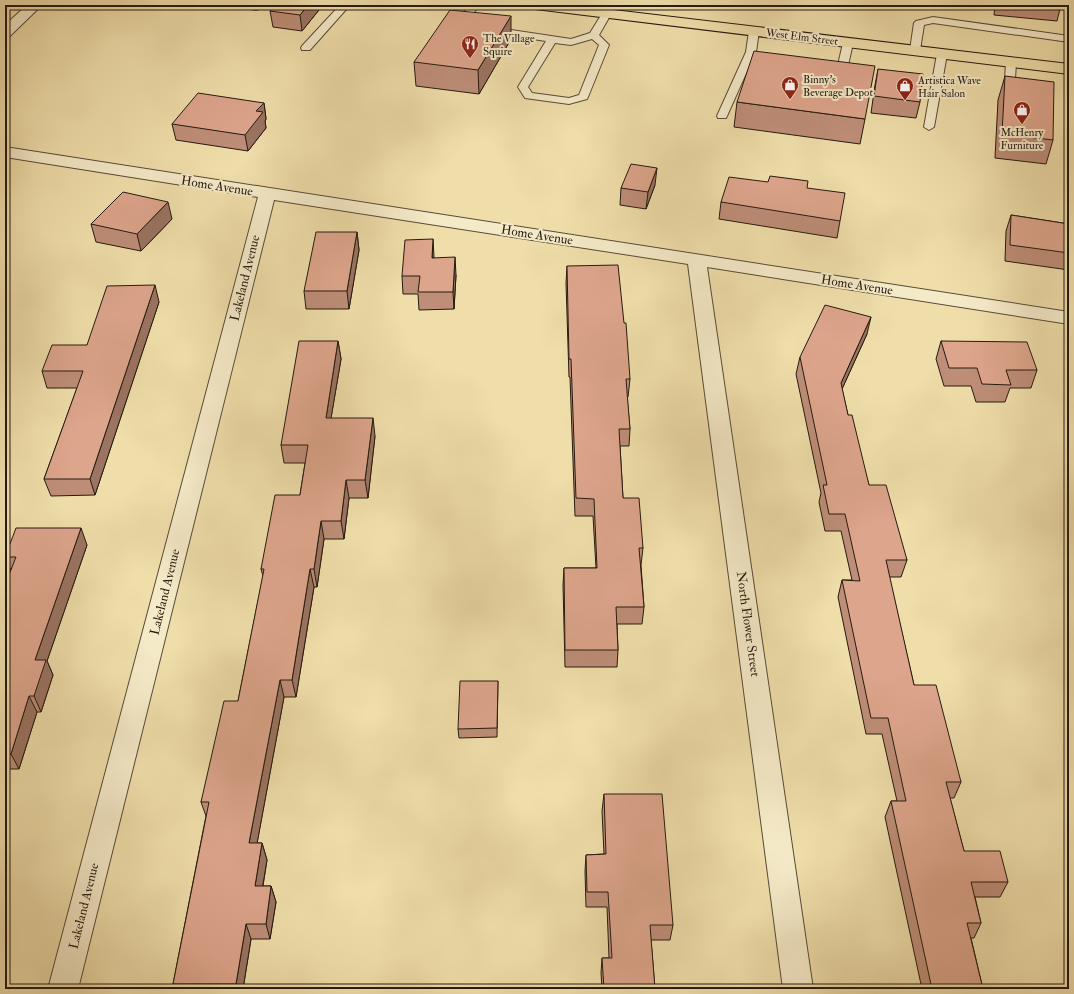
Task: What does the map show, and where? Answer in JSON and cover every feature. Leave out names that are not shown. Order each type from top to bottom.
[{"type":"main road","name":"West Elm Street","points":[[538,5],[1069,69]]},
{"type":"street","points":[[5,32],[35,5]]},
{"type":"street","name":"Home Avenue","points":[[5,152],[1069,318]]},
{"type":"street","name":"Lakeland Avenue","points":[[62,989],[267,194]]},
{"type":"street","name":"North Flower Street","points":[[697,260],[798,989]]},
{"type":"lane","points":[[242,5],[256,7],[263,5]]},
{"type":"lane","points":[[306,48],[345,5]]},
{"type":"lane","points":[[475,5],[463,19],[468,26],[571,42],[594,35],[606,14]]},
{"type":"lane","points":[[915,50],[919,23],[933,20],[1069,39]]},
{"type":"lane","points":[[722,116],[751,52],[754,31]]},
{"type":"lane","points":[[552,39],[523,87],[529,96],[569,101],[583,97],[604,45],[594,35]]},
{"type":"lane","points":[[821,69],[843,68],[848,43]]},
{"type":"lane","points":[[751,52],[759,62],[782,65]]},
{"type":"lane","points":[[928,127],[942,54]]},
{"type":"lane","points":[[1009,98],[1011,62]]},
{"type":"building","points":[[276,5],[308,5],[300,15],[270,11]]},
{"type":"building","points":[[450,10],[511,16],[478,70],[414,62]]},
{"type":"building","points":[[754,51],[875,66],[865,119],[737,102]]},
{"type":"building","points":[[878,69],[923,74],[920,102],[874,96]]},
{"type":"building","points":[[1005,76],[1054,82],[1053,140],[1002,134]]},
{"type":"building","points":[[198,93],[264,103],[256,111],[263,112],[245,135],[172,124]]},
{"type":"building","points":[[631,164],[657,168],[648,192],[621,188]]},
{"type":"building","points":[[770,176],[808,181],[807,188],[845,193],[840,221],[721,202],[729,177],[768,182]]},
{"type":"building","points":[[123,192],[168,202],[137,234],[91,224]]},
{"type":"building","points":[[1011,215],[1069,224],[1069,253],[1010,245]]},
{"type":"building","points":[[316,232],[357,232],[347,291],[304,291]]},
{"type":"building","points":[[433,239],[432,258],[455,257],[453,292],[418,292],[420,276],[402,276],[405,240]]},
{"type":"building","points":[[618,265],[624,323],[626,323],[630,379],[626,379],[630,429],[619,429],[623,498],[639,498],[643,548],[639,548],[644,607],[616,607],[618,650],[565,650],[564,568],[597,568],[594,499],[576,498],[571,359],[569,359],[567,266]]},
{"type":"building","points":[[155,285],[90,479],[44,479],[83,371],[42,371],[52,345],[87,345],[107,286]]},
{"type":"building","points":[[825,305],[871,317],[841,383],[848,415],[852,415],[869,485],[886,485],[907,560],[886,560],[914,685],[936,685],[961,782],[946,782],[964,851],[1000,851],[1008,882],[971,882],[981,923],[967,923],[983,989],[932,989],[891,801],[906,801],[888,718],[871,718],[842,580],[860,581],[845,514],[829,514],[823,485],[827,485],[800,357]]},
{"type":"building","points":[[299,341],[338,341],[326,418],[373,418],[365,480],[346,480],[341,521],[321,521],[314,569],[310,569],[292,680],[280,680],[249,843],[262,843],[255,886],[271,886],[266,924],[246,924],[236,984],[173,984],[209,802],[201,802],[224,701],[238,701],[264,569],[261,569],[275,495],[300,495],[308,445],[281,445]]},
{"type":"building","points":[[941,341],[1027,342],[1037,370],[1006,370],[1011,385],[982,384],[977,368],[949,368]]},
{"type":"building","points":[[16,528],[81,528],[35,660],[46,660],[34,696],[29,696],[11,754],[5,754],[5,585],[16,557],[5,557]]},
{"type":"building","points":[[460,681],[498,681],[497,728],[458,729]]},
{"type":"building","points":[[604,794],[662,794],[673,925],[650,925],[655,989],[604,989],[602,958],[612,958],[608,892],[587,892],[586,855],[606,854]]},
{"type":"place","name":"The Village Squire","points":[[470,59]]},
{"type":"place","name":"Binny's Beverage Depot","points":[[790,100]]},
{"type":"place","name":"Artistica Wave Hair Salon","points":[[905,101]]},
{"type":"place","name":"McHenry Furniture","points":[[1022,125]]}]
